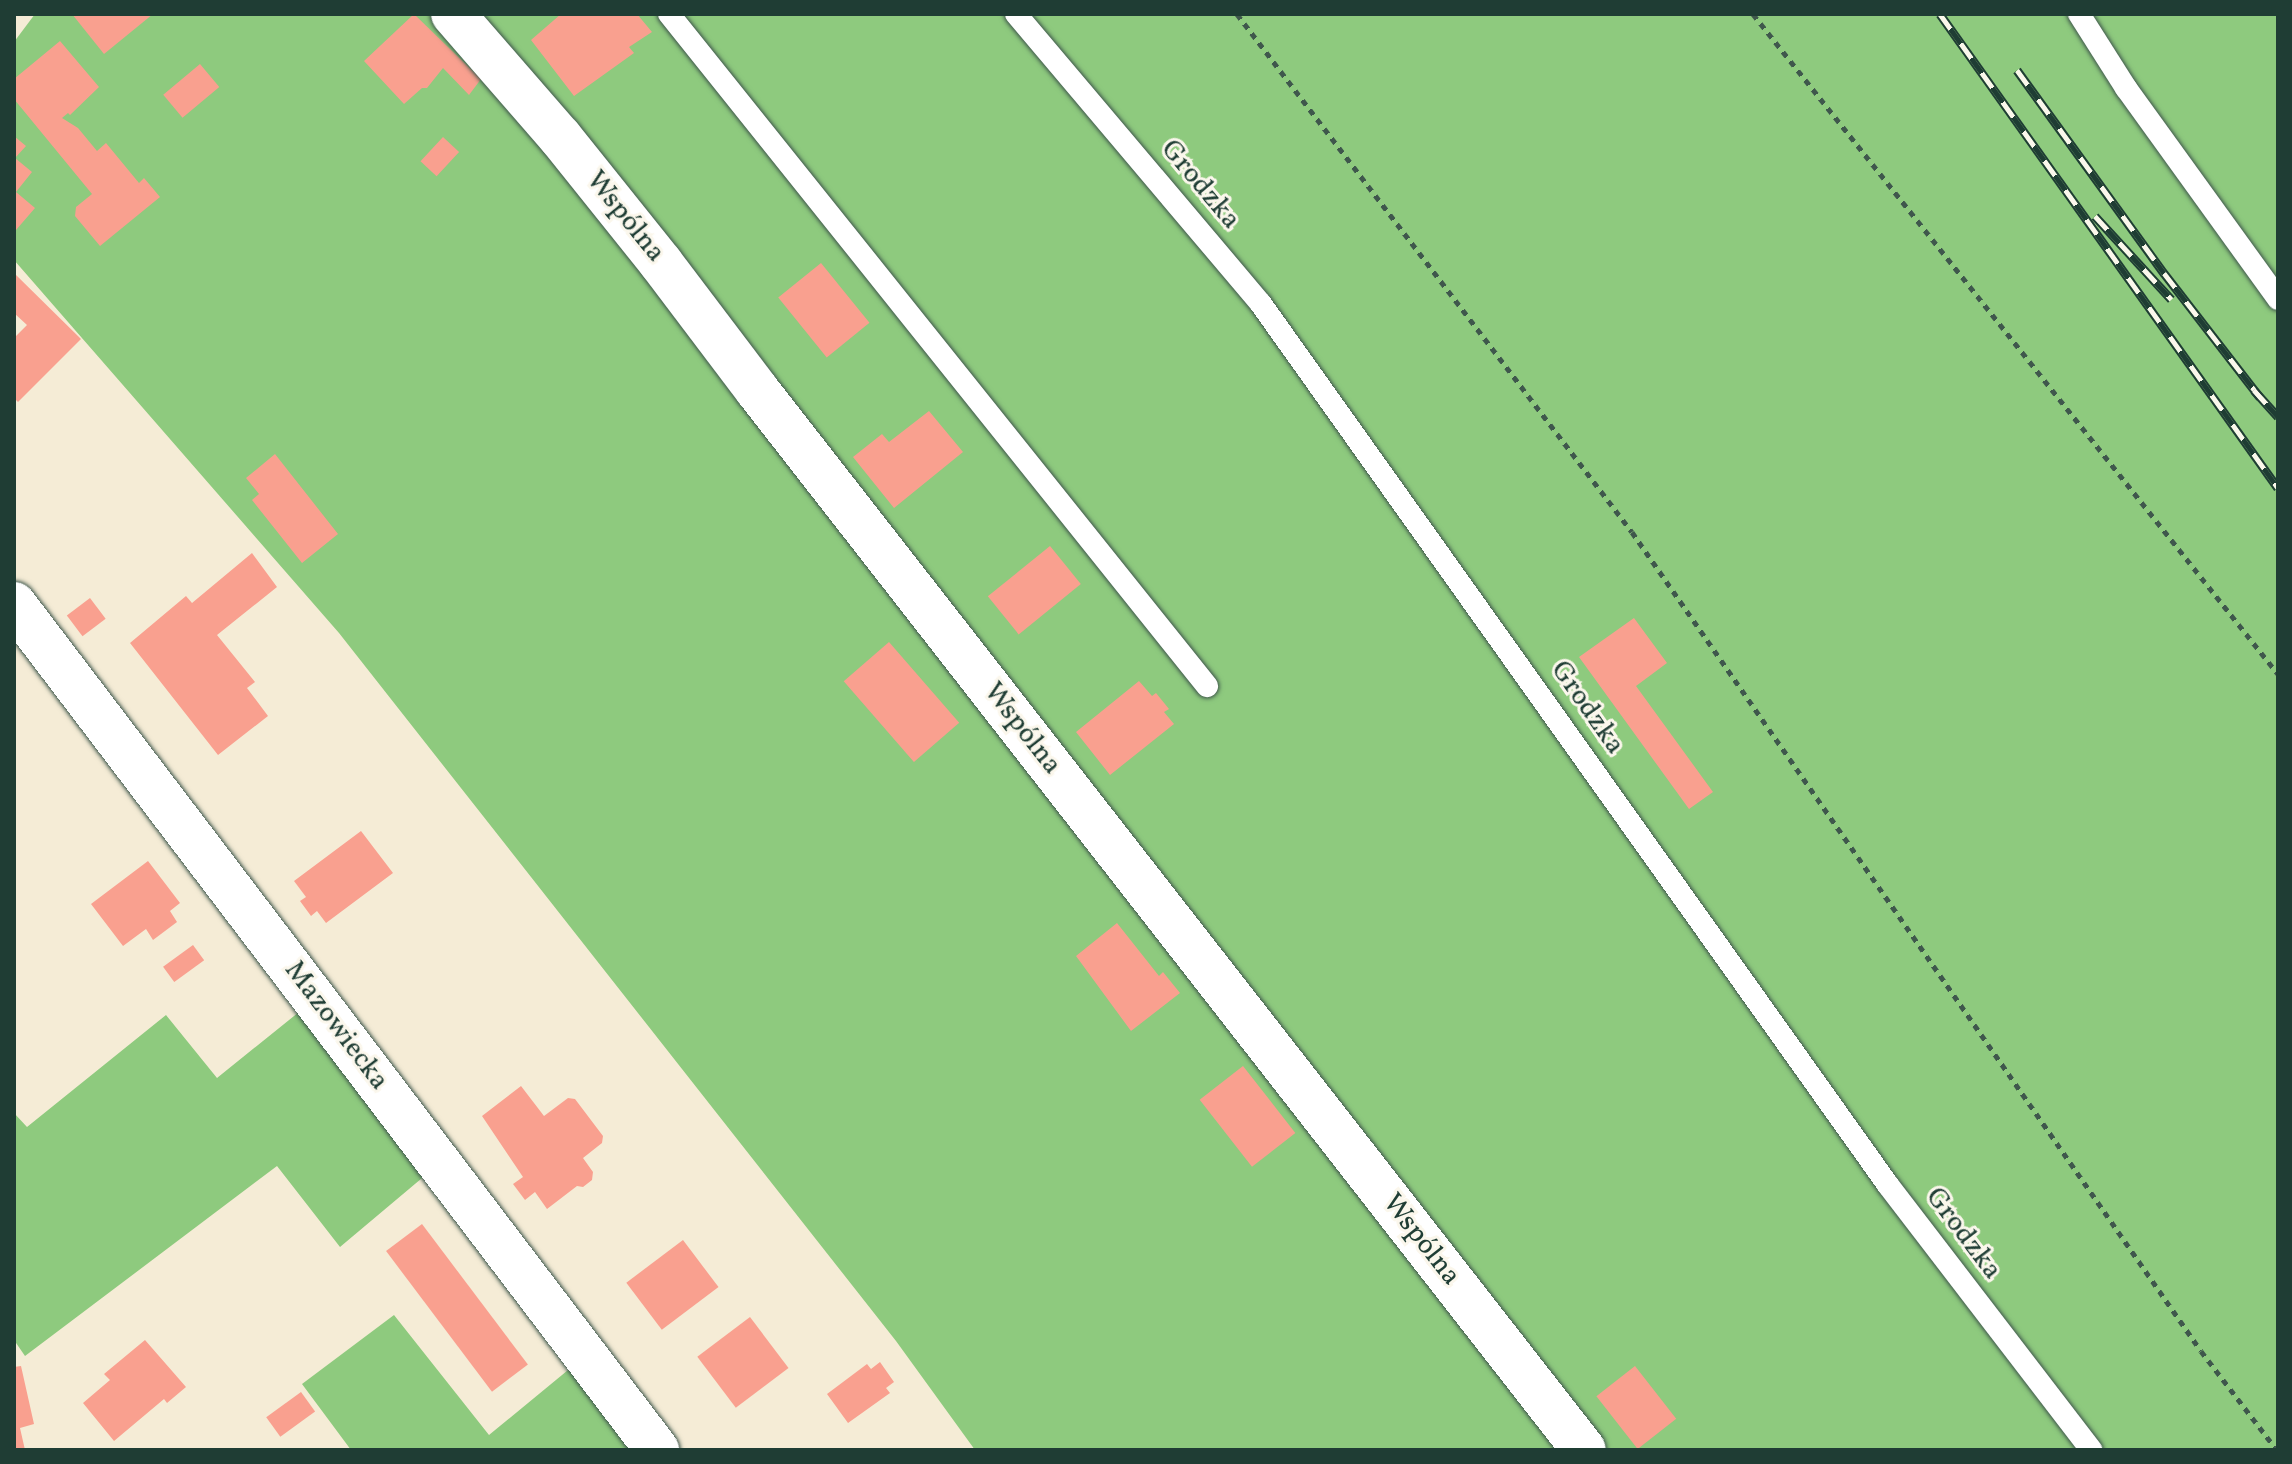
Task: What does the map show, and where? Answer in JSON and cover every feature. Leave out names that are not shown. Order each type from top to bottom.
[{"type":"street","name":"Wspólna","points":[[453,14],[560,137],[661,263],[1584,1450]]},
{"type":"street","name":"Mazowiecka","points":[[14,604],[657,1450]]},
{"type":"lane","points":[[669,14],[1207,686]]},
{"type":"lane","name":"Grodzka","points":[[1016,14],[1261,304],[1888,1185],[2091,1450]]},
{"type":"lane","points":[[2079,14],[2126,88],[2278,299]]},
{"type":"path","points":[[1237,14],[1632,532],[2201,1351],[2277,1450]]},
{"type":"path","points":[[1753,14],[2278,674]]},
{"type":"green space","points":[[35,14],[2278,14],[2278,1450],[975,1450],[896,1341],[339,633],[14,260],[14,42]]},
{"type":"green space","points":[[299,1012],[434,1168],[340,1247],[277,1166],[25,1356],[14,1340],[14,1113],[27,1127],[166,1015],[217,1078]]},
{"type":"green space","points":[[394,1315],[489,1435],[579,1361],[646,1450],[351,1450],[302,1384]]},
{"type":"building","points":[[72,14],[153,14],[104,54]]},
{"type":"building","points":[[414,14],[481,79],[469,95],[443,68],[427,88],[422,88],[404,104],[364,61]]},
{"type":"building","points":[[561,14],[637,14],[652,32],[629,47],[634,53],[574,96],[531,40]]},
{"type":"building","points":[[60,41],[99,87],[70,115],[68,113],[62,118],[78,128],[97,151],[106,143],[139,183],[144,178],[160,197],[100,246],[75,216],[76,207],[92,194],[14,99],[14,79]]},
{"type":"building","points":[[200,64],[219,87],[183,118],[163,95]]},
{"type":"building","points":[[14,136],[26,146],[15,158],[32,172],[16,192],[35,208],[16,230]]},
{"type":"building","points":[[443,137],[459,152],[437,176],[420,161]]},
{"type":"building","points":[[821,263],[869,323],[827,357],[778,298]]},
{"type":"building","points":[[14,273],[81,339],[18,402],[14,398],[14,338],[27,325],[14,313]]},
{"type":"building","points":[[929,411],[963,452],[894,508],[853,457],[882,434],[889,442]]},
{"type":"building","points":[[275,454],[338,534],[302,563],[252,500],[259,494],[246,478]]},
{"type":"building","points":[[1050,546],[1081,584],[1019,634],[988,596]]},
{"type":"building","points":[[252,553],[277,587],[217,635],[255,682],[247,688],[268,716],[218,755],[130,643],[186,596],[192,603]]},
{"type":"building","points":[[90,598],[106,619],[82,636],[67,615]]},
{"type":"building","points":[[1634,618],[1667,663],[1636,686],[1713,792],[1689,809],[1579,657]]},
{"type":"building","points":[[889,642],[959,723],[914,762],[844,681]]},
{"type":"building","points":[[1139,681],[1152,696],[1156,693],[1169,709],[1164,712],[1174,724],[1110,775],[1076,732]]},
{"type":"building","points":[[361,831],[393,873],[326,923],[317,911],[311,916],[300,901],[306,897],[294,881]]},
{"type":"building","points":[[148,861],[180,903],[170,911],[177,922],[153,940],[146,929],[123,946],[91,904]]},
{"type":"building","points":[[1117,923],[1159,976],[1163,972],[1180,993],[1131,1031],[1076,956]]},
{"type":"building","points":[[193,945],[204,960],[174,982],[163,967]]},
{"type":"building","points":[[1243,1066],[1295,1133],[1252,1167],[1200,1100]]},
{"type":"building","points":[[521,1086],[544,1116],[568,1098],[575,1099],[603,1136],[602,1143],[583,1158],[593,1172],[592,1180],[583,1187],[577,1186],[547,1209],[535,1192],[525,1200],[513,1184],[523,1177],[482,1116]]},
{"type":"building","points":[[422,1224],[528,1365],[492,1392],[386,1251]]},
{"type":"building","points":[[683,1240],[719,1287],[662,1330],[626,1283]]},
{"type":"building","points":[[750,1317],[789,1368],[736,1408],[697,1357]]},
{"type":"building","points":[[145,1340],[186,1387],[167,1403],[164,1399],[114,1441],[83,1403],[110,1380],[104,1374]]},
{"type":"building","points":[[880,1362],[894,1382],[886,1388],[890,1393],[848,1423],[827,1394],[867,1364],[871,1369]]},
{"type":"building","points":[[21,1366],[34,1424],[20,1428],[25,1450],[14,1450],[14,1367]]},
{"type":"building","points":[[1635,1366],[1676,1419],[1638,1449],[1596,1396]]},
{"type":"building","points":[[301,1392],[315,1411],[280,1437],[266,1417]]},
{"type":"railway","points":[[1940,14],[2278,488]]},
{"type":"railway","points":[[2017,70],[2164,273],[2260,397]]},
{"type":"railway","points":[[2095,216],[2171,299]]},
{"type":"railway","points":[[2254,390],[2278,417]]}]
